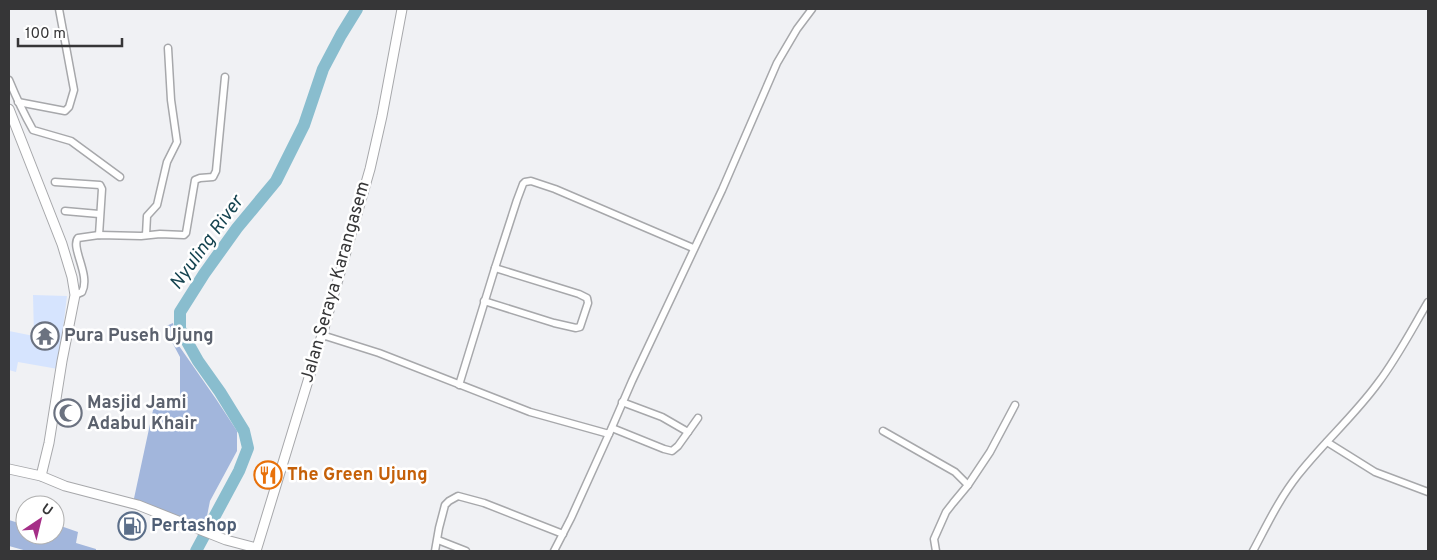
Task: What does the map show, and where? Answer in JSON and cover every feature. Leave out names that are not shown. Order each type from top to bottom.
[{"type":"street","points":[[18,102],[65,111],[69,107],[74,90],[59,9]]},
{"type":"street","name":"Jalan Seraya Karangasem","points":[[256,550],[322,335],[370,168],[382,116],[402,9]]},
{"type":"street","points":[[554,551],[592,473],[622,402],[693,248],[722,190],[778,63],[797,29],[812,9]]},
{"type":"street","points":[[146,235],[148,227],[146,222],[147,216],[157,206],[167,162],[177,142],[168,48]]},
{"type":"street","points":[[75,295],[80,294],[84,290],[82,264],[75,245],[76,240],[80,237],[185,234],[194,180],[215,176],[225,77]]},
{"type":"street","points":[[9,80],[33,130],[71,141],[120,176]]},
{"type":"street","points":[[9,108],[62,244],[72,277],[75,295],[62,361],[50,443],[41,476]]},
{"type":"street","points":[[459,385],[494,268],[524,182],[529,181],[593,204],[693,248]]},
{"type":"street","points":[[55,182],[100,185],[102,188],[99,235]]},
{"type":"street","points":[[65,211],[99,214]]},
{"type":"street","points":[[484,301],[576,328],[580,327],[588,303],[588,298],[579,294],[494,268]]},
{"type":"street","points":[[1253,551],[1286,492],[1327,442],[1359,408],[1386,373],[1428,302]]},
{"type":"street","points":[[322,335],[378,353],[530,412],[611,431],[672,451],[678,446],[698,418]]},
{"type":"street","points":[[622,402],[662,417],[688,432]]},
{"type":"street","points":[[937,551],[934,539],[938,527],[990,452],[1015,405]]},
{"type":"street","points":[[883,432],[956,472],[968,484]]},
{"type":"street","points":[[1327,442],[1375,472],[1428,492]]},
{"type":"street","points":[[9,469],[41,476],[65,486],[138,505],[256,550]]},
{"type":"street","points":[[435,551],[445,505],[448,501],[458,496],[484,503],[563,534]]},
{"type":"street","points":[[438,540],[466,551]]},
{"type":"shaded area","points":[[33,295],[67,296],[58,369],[18,362],[16,372],[9,370],[9,331],[34,336]]},
{"type":"shaded area","points":[[173,323],[177,343],[237,431],[237,451],[210,501],[205,526],[185,522],[133,503],[155,401],[180,403],[180,357],[164,327]]},
{"type":"shaded area","points":[[9,520],[15,522],[15,545],[65,545],[65,527],[78,532],[76,543],[96,549],[96,551],[27,551],[9,546]]},
{"type":"waterway","name":"Nyuling River","points":[[196,551],[239,471],[248,448],[244,431],[198,361],[180,329],[180,312],[237,228],[276,181],[304,125],[323,69],[357,9]]},
{"type":"place","name":"Pura Puseh Ujung","points":[[45,336]]},
{"type":"place","name":"Masjid Jami Adabul Khair","points":[[68,413]]},
{"type":"place","name":"The Green Ujung","points":[[268,475]]},
{"type":"place","name":"Pertashop","points":[[132,526]]}]
